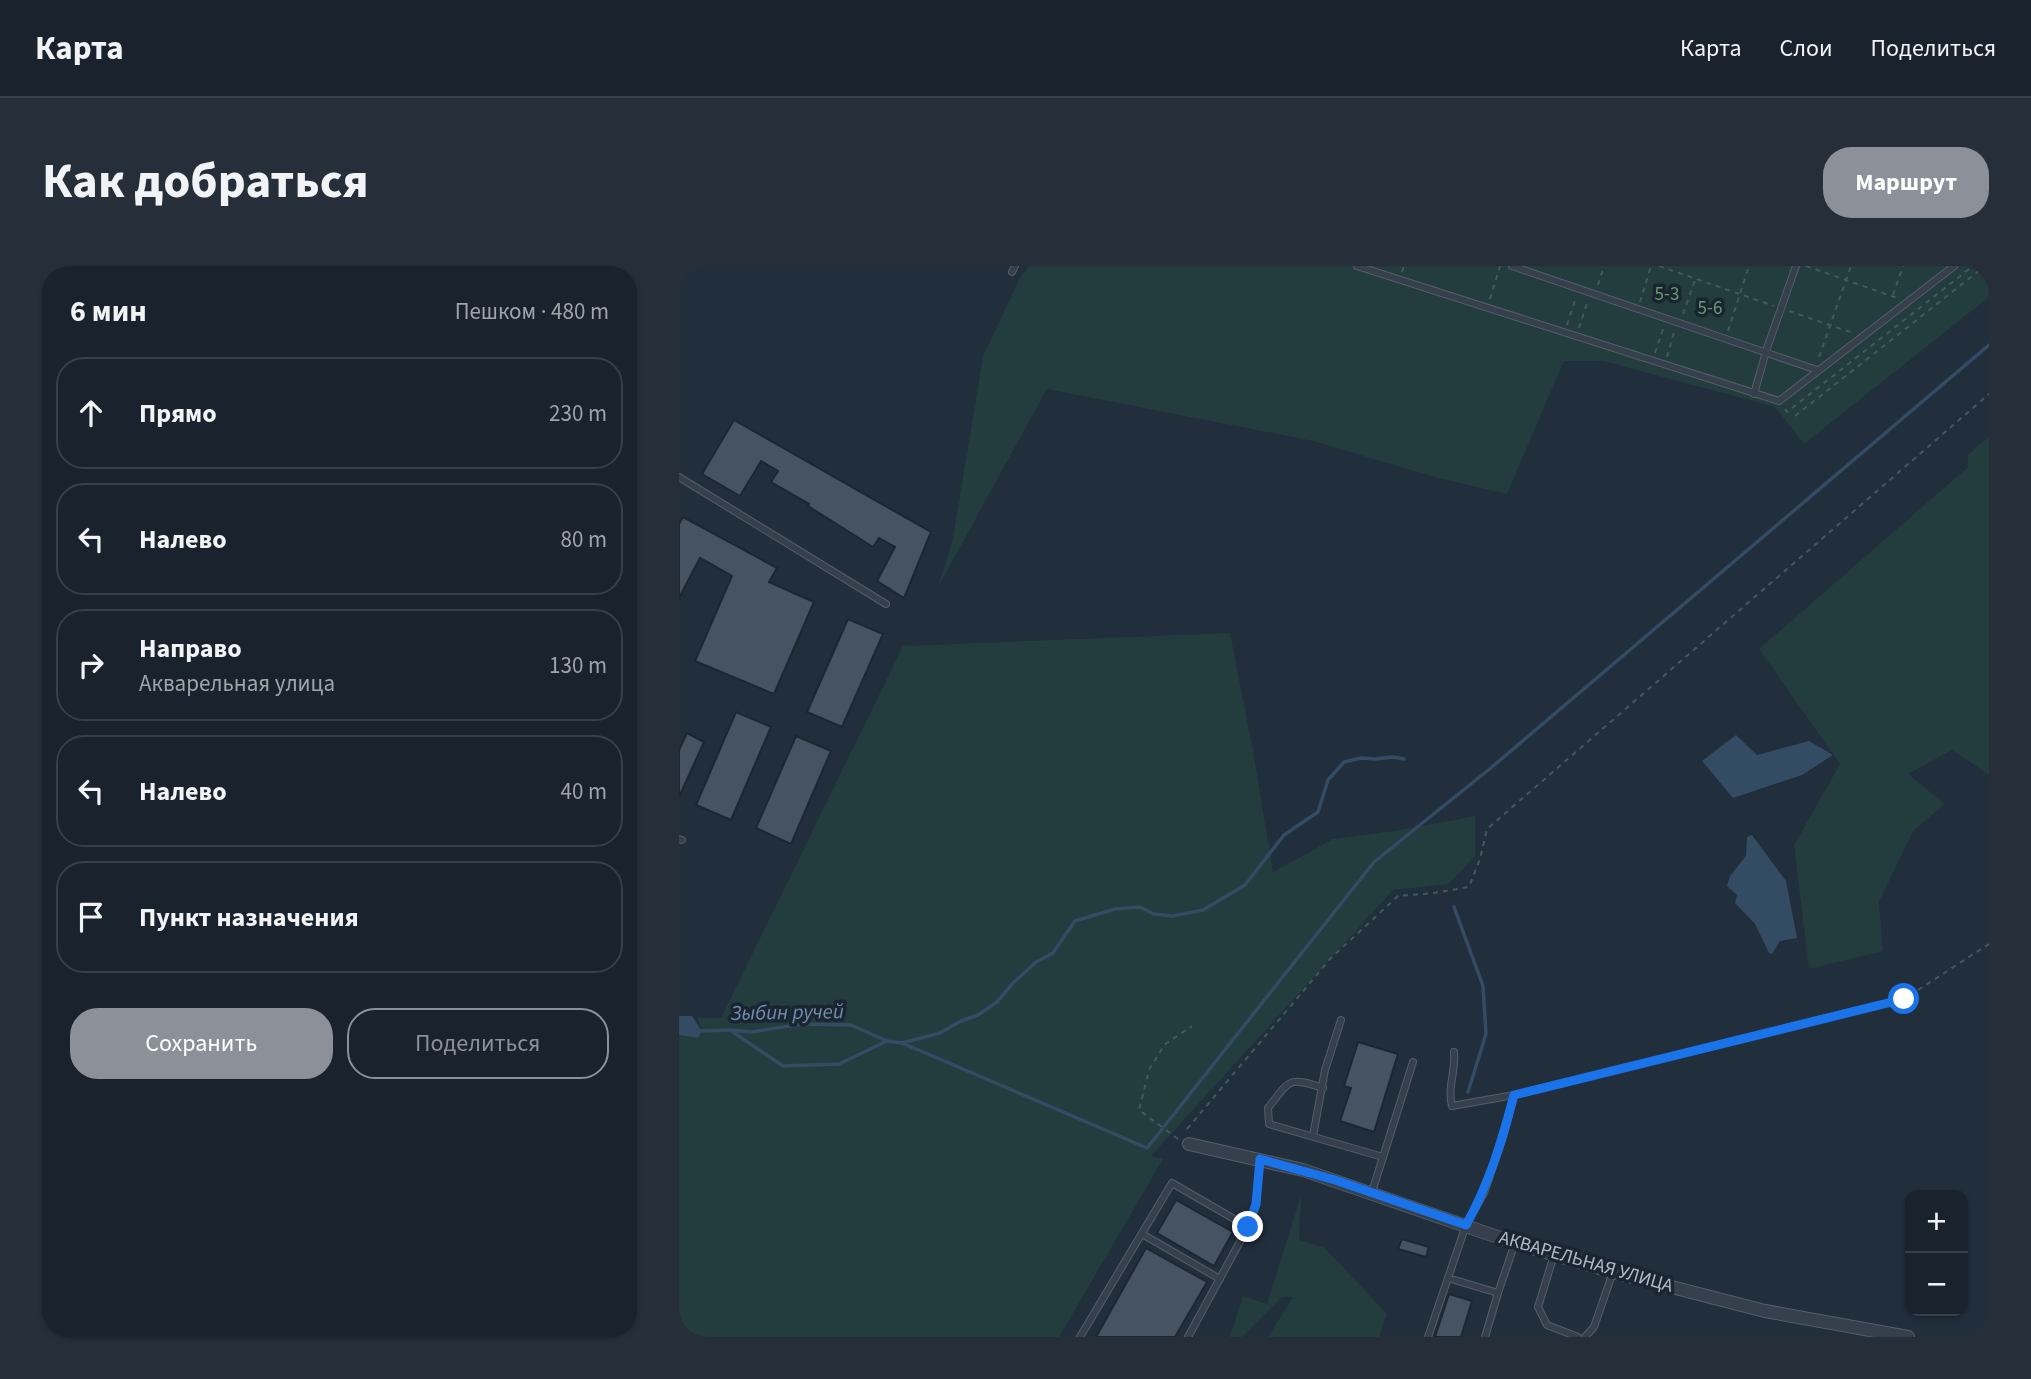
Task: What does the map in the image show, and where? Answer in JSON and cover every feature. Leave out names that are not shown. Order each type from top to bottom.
[{"type":"street","name":"АКВАРЕЛЬНАЯ УЛИЦА","points":[[1189,1144],[1303,1170],[1515,1243],[1613,1272],[1765,1311],[1908,1337]]},
{"type":"lane","points":[[1357,266],[1779,401],[1861,335],[1953,267]]},
{"type":"lane","points":[[1512,266],[1817,370]]},
{"type":"lane","points":[[1754,394],[1796,266]]},
{"type":"lane","points":[[679,477],[886,604]]},
{"type":"lane","points":[[1313,1136],[1325,1070],[1341,1020]]},
{"type":"lane","points":[[1428,1337],[1466,1225],[1484,1193],[1514,1095],[1452,1106],[1448,1091],[1456,1067],[1454,1052]]},
{"type":"lane","points":[[1372,1192],[1413,1062]]},
{"type":"lane","points":[[1323,1088],[1300,1080],[1288,1083],[1268,1108],[1269,1124],[1383,1157]]},
{"type":"lane","points":[[1188,1337],[1248,1227],[1256,1204],[1260,1159]]},
{"type":"lane","points":[[1080,1337],[1172,1183],[1248,1227]]},
{"type":"lane","points":[[1142,1234],[1220,1279]]},
{"type":"lane","points":[[1485,1337],[1515,1243]]},
{"type":"lane","points":[[1554,1255],[1538,1307],[1547,1325],[1578,1337]]},
{"type":"lane","points":[[1585,1337],[1594,1327],[1613,1272]]},
{"type":"lane","points":[[1448,1278],[1499,1293]]},
{"type":"path","points":[[1488,307],[1500,266]]},
{"type":"path","points":[[1576,336],[1604,266]]},
{"type":"path","points":[[1638,309],[1651,266]]},
{"type":"path","points":[[1659,266],[1861,335]]},
{"type":"path","points":[[1725,339],[1749,266]]},
{"type":"path","points":[[1805,266],[1907,302]]},
{"type":"path","points":[[1817,370],[1817,362],[1851,266]]},
{"type":"path","points":[[1892,297],[1903,266]]},
{"type":"path","points":[[1787,412],[1973,266]]},
{"type":"path","points":[[1795,416],[1985,266]]},
{"type":"path","points":[[1664,365],[1695,279]]},
{"type":"path","points":[[1565,332],[1579,289]]},
{"type":"path","points":[[1938,295],[1942,300]]},
{"type":"path","points":[[1653,361],[1666,319]]},
{"type":"path","points":[[1870,347],[1874,352]]},
{"type":"path","points":[[1187,1129],[1331,958],[1398,895],[1469,887],[1480,859],[1487,829],[1989,394]]},
{"type":"path","points":[[1514,1095],[1904,999],[1989,944]]},
{"type":"path","points":[[1189,1144],[1139,1110],[1149,1069],[1164,1045],[1192,1026]]},
{"type":"green space","points":[[1029,266],[1989,266],[1989,297],[1804,444],[1775,407],[1603,361],[1564,361],[1507,494],[1438,478],[1313,441],[1047,389],[938,587],[952,542],[983,356],[1021,276]]},
{"type":"green space","points":[[1989,436],[1989,775],[1952,750],[1908,774],[1945,804],[1913,831],[1879,902],[1883,951],[1809,969],[1794,845],[1840,764],[1759,649],[1968,467],[1968,455]]},
{"type":"green space","points":[[1230,633],[1273,872],[1333,839],[1475,816],[1475,856],[1449,884],[1393,890],[1151,1156],[1163,1159],[1059,1337],[679,1337],[679,1035],[698,1038],[702,1031],[697,1018],[721,1018],[903,646]]},
{"type":"green space","points":[[1301,1195],[1299,1240],[1325,1248],[1387,1314],[1379,1337],[1268,1337],[1293,1297],[1282,1297],[1242,1337],[1230,1337],[1243,1296],[1267,1304]]},
{"type":"water","points":[[1736,735],[1757,755],[1809,741],[1833,755],[1802,775],[1733,798],[1702,761]]},
{"type":"water","points":[[1752,835],[1786,881],[1797,938],[1780,941],[1772,954],[1769,953],[1755,924],[1735,903],[1737,895],[1727,886],[1730,876],[1746,856],[1747,837]]},
{"type":"water","points":[[679,1016],[692,1016],[702,1031],[698,1038],[679,1035]]},
{"type":"building","points":[[734,420],[931,532],[904,598],[877,581],[895,547],[879,538],[873,547],[771,482],[778,471],[761,461],[740,496],[702,474]]},
{"type":"building","points":[[683,517],[777,568],[769,582],[814,602],[774,694],[695,661],[732,576],[700,558],[679,598],[679,524]]},
{"type":"building","points":[[848,619],[883,634],[842,727],[807,712]]},
{"type":"building","points":[[736,712],[771,727],[731,820],[696,805]]},
{"type":"building","points":[[687,733],[704,742],[679,797],[679,750]]},
{"type":"building","points":[[796,736],[831,751],[791,844],[756,828]]},
{"type":"building","points":[[1358,1042],[1398,1054],[1374,1132],[1340,1121],[1351,1088],[1344,1086]]},
{"type":"building","points":[[1176,1200],[1233,1232],[1214,1266],[1157,1233]]},
{"type":"building","points":[[1402,1239],[1429,1247],[1426,1257],[1398,1249]]},
{"type":"building","points":[[1146,1248],[1207,1282],[1175,1337],[1096,1337]]},
{"type":"building","points":[[1449,1294],[1472,1301],[1461,1337],[1435,1337]]},
{"type":"waterway","points":[[902,1043],[1147,1148],[1374,862],[1492,767],[1989,345]]},
{"type":"waterway","name":"Зыбин ручей","points":[[699,1031],[751,1032],[802,1024],[851,1025],[887,1041],[902,1043],[940,1033],[978,1015],[997,1002],[1036,962],[1053,953],[1075,921],[1115,909],[1140,907],[1154,914],[1173,916],[1203,910],[1245,885],[1284,835],[1318,812],[1328,780],[1344,762],[1361,758],[1404,759]]},
{"type":"waterway","points":[[1454,907],[1483,986],[1486,1034],[1468,1092]]},
{"type":"waterway","points":[[730,1030],[783,1066],[839,1064],[887,1041]]},
{"type":"route","points":[[1248,1227],[1256,1204],[1260,1159],[1335,1180],[1466,1225],[1484,1193],[1514,1095],[1904,999]]},
{"type":"park label","name":"5-3","points":[[1667,294]]},
{"type":"park label","name":"5-6","points":[[1710,308]]}]
